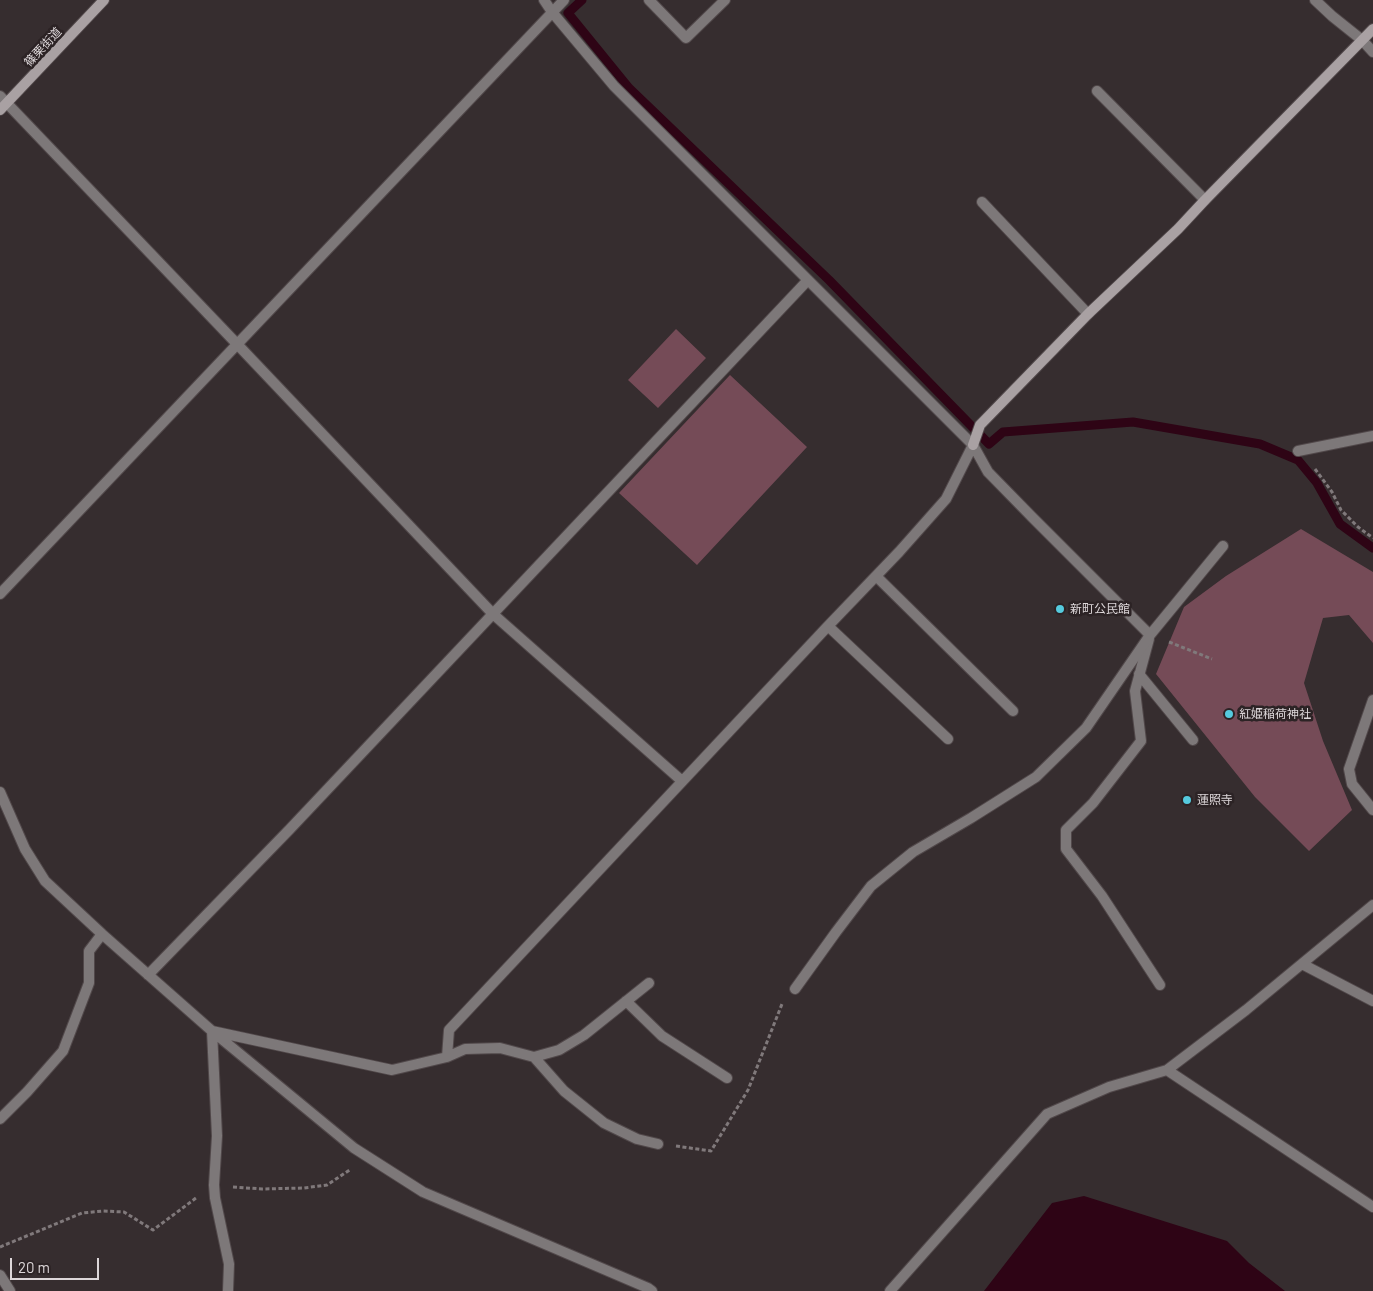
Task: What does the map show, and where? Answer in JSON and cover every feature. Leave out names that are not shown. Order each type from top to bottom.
[{"type":"street","name":"篠栗街道","points":[[2,103],[104,0]]},
{"type":"street","points":[[544,0],[614,86],[974,445],[988,472],[1150,635]]},
{"type":"street","points":[[0,594],[564,0]]},
{"type":"street","points":[[649,0],[686,38],[725,0]]},
{"type":"street","points":[[1315,0],[1362,40],[1373,52]]},
{"type":"street","points":[[446,1058],[448,1030],[876,576],[946,499],[974,445],[980,425],[1088,314],[1178,229],[1373,29]]},
{"type":"street","points":[[1097,91],[1205,200]]},
{"type":"street","points":[[2,103],[237,344],[493,614],[682,781]]},
{"type":"street","points":[[982,202],[1088,314]]},
{"type":"street","points":[[148,975],[289,830],[808,280]]},
{"type":"street","points":[[1298,451],[1373,436]]},
{"type":"street","points":[[795,989],[871,886],[914,852],[1036,777],[1086,728],[1150,635],[1223,546]]},
{"type":"street","points":[[876,576],[1013,711]]},
{"type":"street","points":[[828,626],[948,739]]},
{"type":"street","points":[[1150,635],[1135,691],[1141,741],[1094,803],[1066,830],[1066,849],[1102,896],[1160,985]]},
{"type":"street","points":[[1139,674],[1194,740]]},
{"type":"street","points":[[1373,700],[1349,769],[1352,784],[1373,810]]},
{"type":"street","points":[[0,792],[25,849],[45,881],[212,1031],[354,1148],[423,1192],[652,1291]]},
{"type":"street","points":[[890,1291],[1047,1114],[1109,1087],[1167,1070],[1246,1010],[1373,905]]},
{"type":"street","points":[[0,1119],[63,1051],[89,983],[89,951],[102,934]]},
{"type":"street","points":[[1302,964],[1373,1001]]},
{"type":"street","points":[[212,1031],[392,1070],[446,1058],[464,1049],[500,1048],[534,1056],[559,1050],[584,1035],[649,983]]},
{"type":"street","points":[[626,1002],[662,1036],[727,1078]]},
{"type":"street","points":[[212,1031],[217,1136],[214,1185],[229,1264],[228,1291]]},
{"type":"street","points":[[534,1056],[564,1091],[604,1124],[637,1139],[658,1144]]},
{"type":"street","points":[[1167,1070],[1373,1206]]},
{"type":"street","points":[[0,1275],[10,1291]]},
{"type":"path","points":[[1298,451],[1319,474],[1332,492],[1341,510],[1358,527],[1373,538]]},
{"type":"path","points":[[1150,635],[1212,658]]},
{"type":"path","points":[[0,1246],[82,1213],[103,1210],[124,1212],[153,1230],[214,1185],[262,1189],[304,1188],[327,1185],[368,1157]]},
{"type":"shaded area","points":[[676,329],[706,358],[658,408],[628,380]]},
{"type":"shaded area","points":[[730,375],[807,447],[697,565],[619,493]]},
{"type":"shaded area","points":[[1301,529],[1373,572],[1373,643],[1349,615],[1323,618],[1304,683],[1323,741],[1352,810],[1309,851],[1255,797],[1156,674],[1184,607],[1226,576]]},
{"type":"shaded area","points":[[1084,1196],[1227,1241],[1249,1263],[1285,1291],[984,1291],[1052,1203]]},
{"type":"waterway","points":[[582,0],[568,13],[629,88],[829,280],[989,444],[1003,432],[1133,422],[1260,444],[1298,460],[1317,483],[1340,524],[1373,548]]},
{"type":"place","name":"新町公民館","points":[[1060,609]]},
{"type":"place","name":"紅姫稲荷神社","points":[[1229,714]]},
{"type":"place","name":"蓮照寺","points":[[1187,800]]}]
